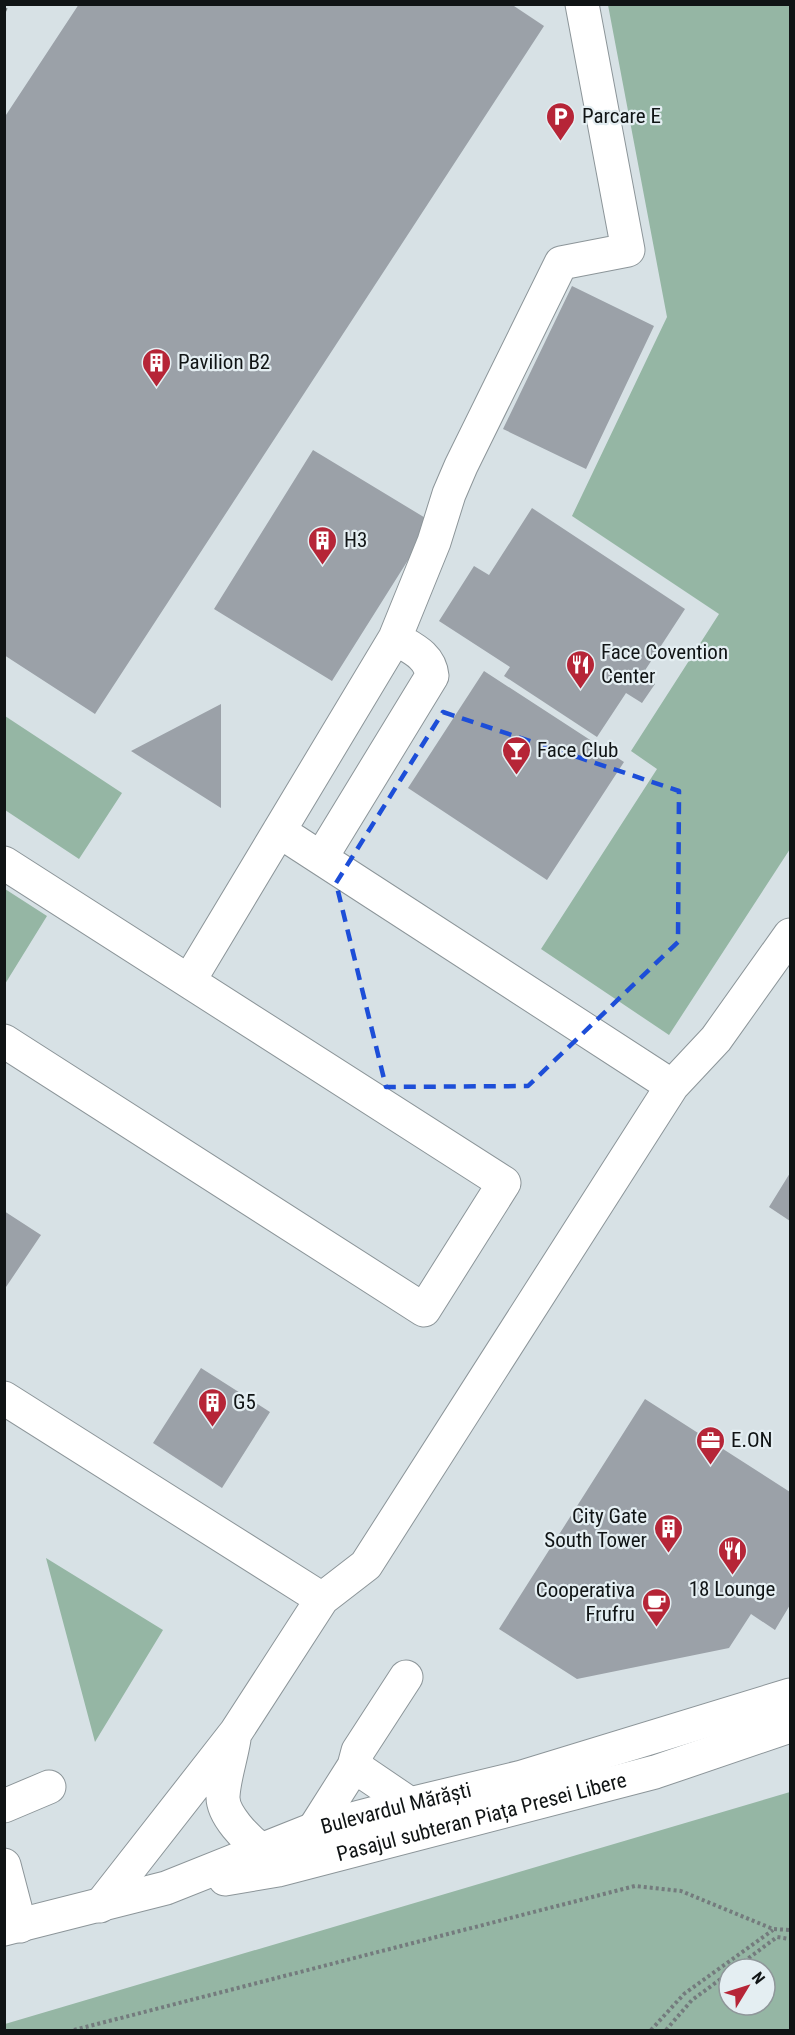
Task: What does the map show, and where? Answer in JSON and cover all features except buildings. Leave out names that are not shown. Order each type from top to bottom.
[{"type":"main road","points":[[189,981],[395,638],[434,542],[448,494],[460,466],[561,263],[628,250],[582,4]]},
{"type":"main road","points":[[321,858],[432,676],[431,666],[426,658],[395,638]]},
{"type":"main road","points":[[279,831],[672,1086]]},
{"type":"main road","points":[[4,863],[504,1183],[423,1310],[4,1041]]},
{"type":"main road","points":[[100,1906],[236,1732],[322,1599],[366,1564],[672,1086],[716,1039],[790,935]]},
{"type":"main road","points":[[4,1398],[322,1599]]},
{"type":"main road","points":[[314,1829],[354,1766],[358,1751],[406,1677]]},
{"type":"main road","name":"Bulevardul Mărăști","points":[[12,1927],[166,1888],[314,1829],[522,1777],[790,1695]]},
{"type":"main road","name":"Pasajul subteran Piața Presei Libere","points":[[166,1888],[278,1870],[655,1772],[790,1726]]},
{"type":"main road","points":[[236,1732],[222,1799],[236,1827],[261,1850]]},
{"type":"main road","points":[[354,1766],[410,1804]]},
{"type":"main road","points":[[4,1806],[49,1787]]},
{"type":"main road","points":[[4,1865],[12,1927]]},
{"type":"path","points":[[75,2031],[635,1886],[681,1891],[773,1929],[790,1930]]},
{"type":"path","points":[[651,2031],[684,1994],[773,1929]]},
{"type":"path","points":[[750,1957],[777,1937],[790,1939]]},
{"type":"path","points":[[666,2031],[692,2000],[717,1982]]},
{"type":"highlighted area","points":[[443,712],[679,791],[678,942],[528,1086],[386,1087],[336,883]]},
{"type":"green space","points":[[608,5],[790,5],[790,849],[669,1035],[541,949],[657,769],[631,751],[719,614],[572,516],[667,317]]},
{"type":"green space","points":[[5,716],[122,793],[79,859],[5,810]]},
{"type":"green space","points":[[5,889],[47,916],[4,984]]},
{"type":"green space","points":[[46,1558],[163,1630],[95,1742]]},
{"type":"green space","points":[[790,1792],[790,2030],[5,2030],[5,2024]]},
{"type":"place","name":"Parcare E","points":[[561,142]]},
{"type":"place","name":"Pavilion B2","points":[[157,388]]},
{"type":"place","name":"H3","points":[[323,566]]},
{"type":"place","name":"Face Covention Center","points":[[580,690]]},
{"type":"place","name":"Face Club","points":[[516,776]]},
{"type":"place","name":"G5","points":[[212,1428]]},
{"type":"place","name":"E.ON","points":[[710,1466]]},
{"type":"place","name":"City Gate South Tower","points":[[668,1554]]},
{"type":"place","name":"18 Lounge","points":[[732,1576]]},
{"type":"place","name":"Cooperativa Frufru","points":[[656,1628]]}]
